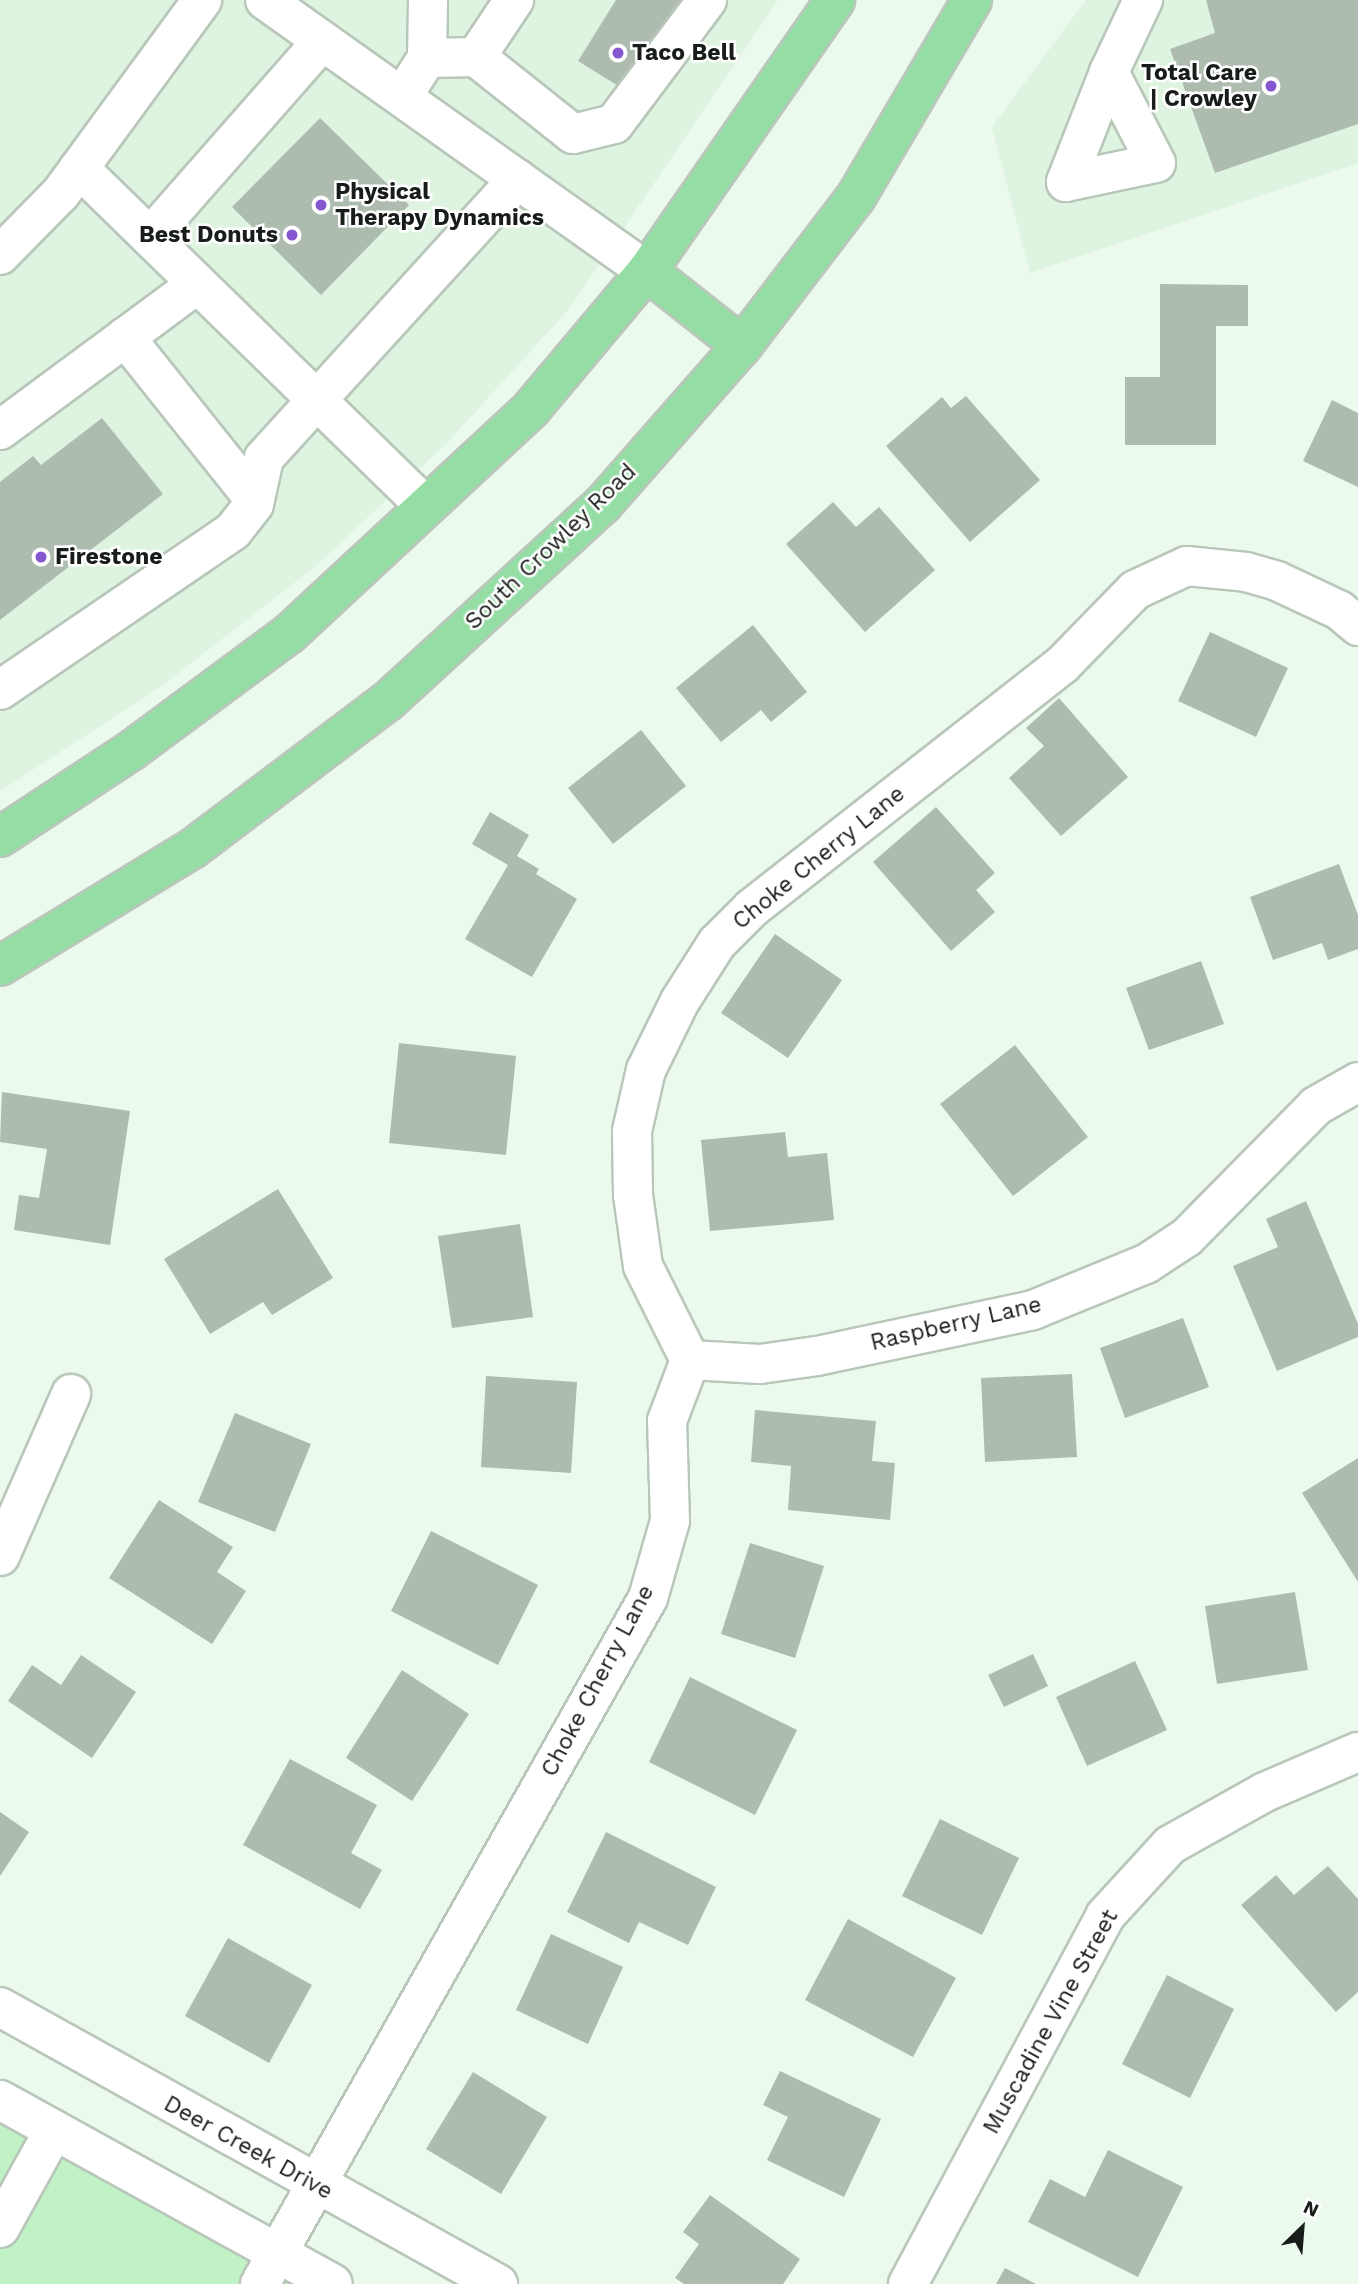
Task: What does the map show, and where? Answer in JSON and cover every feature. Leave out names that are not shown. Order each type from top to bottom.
[{"type":"main road","points":[[0,837],[132,750],[289,634],[424,505],[530,409],[647,271],[835,0]]},
{"type":"main road","name":"South Crowley Road","points":[[0,966],[192,849],[388,701],[603,504],[742,345],[856,197],[972,0]]},
{"type":"main road","points":[[647,271],[742,345]]},
{"type":"street","points":[[0,255],[79,168],[202,0]]},
{"type":"street","points":[[265,0],[647,271]]},
{"type":"street","points":[[402,97],[427,58],[428,0]]},
{"type":"street","points":[[476,58],[514,0]]},
{"type":"street","points":[[427,58],[476,58],[573,134],[614,124],[707,0]]},
{"type":"street","points":[[1109,72],[1143,0]]},
{"type":"street","points":[[150,237],[322,41]]},
{"type":"street","points":[[79,168],[424,505]]},
{"type":"street","points":[[0,691],[233,531],[255,500],[264,458],[318,402],[518,179]]},
{"type":"street","points":[[0,430],[197,284]]},
{"type":"street","points":[[125,337],[255,500]]},
{"type":"street","name":"Choke Cherry Lane","points":[[268,2269],[648,1598],[670,1521],[667,1421],[690,1360],[643,1266],[633,1195],[632,1131],[646,1070],[680,1001],[717,943],[752,908],[1063,664],[1135,590],[1187,566],[1246,572],[1277,581],[1339,610],[1358,626]]},
{"type":"street","name":"Raspberry Lane","points":[[690,1360],[760,1364],[830,1353],[1032,1310],[1146,1264],[1187,1237],[1316,1106],[1358,1082]]},
{"type":"street","points":[[0,1556],[71,1394]]},
{"type":"street","name":"Muscadine Vine Street","points":[[908,2284],[1105,1916],[1170,1845],[1265,1792],[1358,1752]]},
{"type":"street","name":"Deer Creek Drive","points":[[0,2007],[314,2185],[498,2284]]},
{"type":"street","points":[[0,2100],[54,2130],[268,2269],[333,2284]]},
{"type":"street","points":[[0,2228],[54,2130]]},
{"type":"shaded area","points":[[0,0],[778,0],[569,309],[447,443],[316,566],[159,688],[0,791]]},
{"type":"shaded area","points":[[1086,0],[1358,0],[1358,163],[1030,273],[992,127]]},
{"type":"green space","points":[[0,2124],[289,2284],[0,2284]]},
{"type":"building","name":"Taco Bell","points":[[616,0],[685,0],[628,92],[578,61]]},
{"type":"building","name":"Total Care | Crowley","points":[[1206,0],[1358,0],[1358,124],[1215,173],[1170,49],[1215,33]]},
{"type":"building","points":[[320,118],[409,205],[321,295],[232,207]]},
{"type":"building","points":[[1160,284],[1248,285],[1248,326],[1216,326],[1216,445],[1125,445],[1125,377],[1160,377]]},
{"type":"building","points":[[966,396],[1040,480],[970,542],[886,446],[942,397],[951,408]]},
{"type":"building","points":[[1332,400],[1358,413],[1358,487],[1303,461]]},
{"type":"building","name":"Firestone","points":[[102,418],[163,494],[0,620],[0,482],[33,456],[41,465]]},
{"type":"building","points":[[833,502],[856,527],[879,507],[935,570],[865,632],[786,544]]},
{"type":"building","points":[[753,625],[807,692],[771,722],[761,710],[721,742],[676,688]]},
{"type":"building","points":[[1210,632],[1288,668],[1256,737],[1178,701]]},
{"type":"building","points":[[1059,698],[1128,777],[1061,836],[1009,778],[1044,746],[1026,728]]},
{"type":"building","points":[[641,730],[686,786],[613,844],[568,788]]},
{"type":"building","points":[[936,807],[995,873],[976,890],[995,912],[951,951],[873,862]]},
{"type":"building","points":[[490,812],[529,835],[517,856],[539,869],[536,874],[577,899],[532,977],[465,939],[508,865],[472,844]]},
{"type":"building","points":[[1339,864],[1358,915],[1358,949],[1328,960],[1322,943],[1273,960],[1250,897]]},
{"type":"building","points":[[775,934],[842,980],[788,1058],[721,1013]]},
{"type":"building","points":[[1201,961],[1224,1024],[1149,1050],[1126,988]]},
{"type":"building","points":[[399,1043],[516,1056],[506,1155],[389,1143]]},
{"type":"building","points":[[1015,1045],[1088,1137],[1013,1196],[940,1104]]},
{"type":"building","points":[[2,1092],[130,1111],[110,1245],[14,1230],[19,1195],[39,1198],[47,1149],[0,1142]]},
{"type":"building","points":[[785,1132],[788,1157],[827,1153],[834,1220],[710,1231],[701,1140]]},
{"type":"building","points":[[278,1189],[333,1278],[272,1315],[263,1302],[210,1334],[164,1259]]},
{"type":"building","points":[[1306,1201],[1358,1324],[1358,1337],[1277,1371],[1233,1266],[1278,1247],[1266,1219]]},
{"type":"building","points":[[520,1224],[533,1317],[452,1328],[438,1236]]},
{"type":"building","points":[[1183,1318],[1209,1387],[1125,1418],[1100,1348]]},
{"type":"building","points":[[1072,1374],[1077,1457],[985,1462],[981,1378]]},
{"type":"building","points":[[486,1376],[577,1382],[571,1473],[481,1467]]},
{"type":"building","points":[[755,1410],[876,1421],[872,1461],[895,1463],[890,1520],[788,1510],[791,1466],[751,1462]]},
{"type":"building","points":[[235,1413],[311,1444],[275,1532],[198,1502]]},
{"type":"building","points":[[1358,1458],[1358,1582],[1302,1493]]},
{"type":"building","points":[[159,1500],[233,1547],[217,1572],[246,1591],[212,1644],[109,1578]]},
{"type":"building","points":[[431,1531],[538,1585],[498,1665],[391,1611]]},
{"type":"building","points":[[750,1543],[824,1566],[795,1658],[721,1634]]},
{"type":"building","points":[[1295,1592],[1308,1670],[1217,1684],[1205,1606]]},
{"type":"building","points":[[1033,1654],[1048,1686],[1004,1707],[988,1675]]},
{"type":"building","points":[[81,1655],[136,1692],[92,1758],[8,1701],[32,1665],[61,1685]]},
{"type":"building","points":[[1135,1661],[1167,1730],[1087,1766],[1056,1697]]},
{"type":"building","points":[[402,1670],[469,1714],[412,1801],[346,1758]]},
{"type":"building","points":[[690,1677],[797,1730],[755,1815],[649,1762]]},
{"type":"building","points":[[290,1759],[377,1805],[351,1853],[382,1870],[360,1909],[243,1845]]},
{"type":"building","points":[[0,1812],[29,1832],[0,1876]]},
{"type":"building","points":[[940,1819],[1019,1858],[982,1935],[902,1896]]},
{"type":"building","points":[[606,1832],[716,1887],[688,1945],[639,1922],[629,1943],[567,1912]]},
{"type":"building","points":[[1328,1866],[1358,1899],[1358,1992],[1336,2012],[1241,1905],[1276,1875],[1294,1895]]},
{"type":"building","points":[[848,1919],[956,1978],[913,2057],[805,2000]]},
{"type":"building","points":[[551,1934],[623,1967],[588,2044],[516,2010]]},
{"type":"building","points":[[228,1938],[312,1985],[269,2063],[185,2016]]},
{"type":"building","points":[[1167,1975],[1234,2009],[1190,2098],[1122,2064]]},
{"type":"building","points":[[780,2071],[881,2119],[844,2197],[767,2160],[788,2117],[763,2105]]},
{"type":"building","points":[[473,2072],[547,2117],[501,2194],[426,2149]]},
{"type":"building","points":[[1108,2150],[1183,2187],[1138,2277],[1028,2222],[1050,2179],[1085,2197]]},
{"type":"building","points":[[710,2195],[800,2259],[783,2284],[684,2284],[675,2278],[699,2244],[683,2232]]},
{"type":"building","points":[[1005,2268],[1036,2284],[996,2284]]},
{"type":"place","name":"Taco Bell","points":[[618,53]]},
{"type":"place","name":"Total Care | Crowley","points":[[1271,86]]},
{"type":"place","name":"Physical Therapy Dynamics","points":[[321,205]]},
{"type":"place","name":"Best Donuts","points":[[292,235]]},
{"type":"place","name":"Firestone","points":[[41,557]]}]
